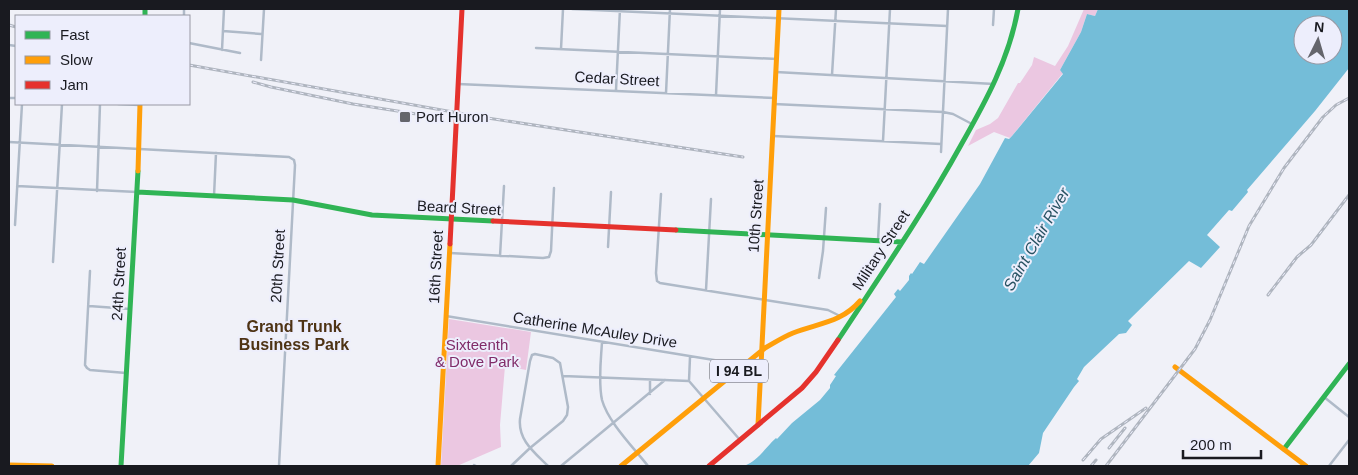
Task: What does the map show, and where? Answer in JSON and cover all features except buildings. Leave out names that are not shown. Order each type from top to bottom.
[{"type":"street","points":[[222,50],[224,9]]},
{"type":"street","points":[[260,60],[264,9]]},
{"type":"street","name":"16th Street","points":[[438,466],[462,9]]},
{"type":"street","points":[[561,49],[563,9]]},
{"type":"street","points":[[572,9],[947,26]]},
{"type":"street","points":[[666,93],[670,9]]},
{"type":"street","points":[[716,95],[720,9]]},
{"type":"street","name":"10th Street","points":[[758,425],[779,9]]},
{"type":"street","points":[[832,74],[836,9]]},
{"type":"street","points":[[883,141],[890,9]]},
{"type":"street","points":[[941,152],[948,9]]},
{"type":"street","points":[[993,25],[994,9]]},
{"type":"street","name":"Military Street","points":[[709,466],[807,382],[847,326],[936,190],[994,84],[1012,39],[1018,9]]},
{"type":"street","points":[[616,90],[620,10]]},
{"type":"street","points":[[223,32],[262,34]]},
{"type":"street","points":[[190,43],[240,53]]},
{"type":"street","points":[[536,48],[777,59]]},
{"type":"street","points":[[776,72],[994,84]]},
{"type":"street","name":"Cedar Street","points":[[458,84],[716,95],[775,101],[943,112],[953,114],[972,124]]},
{"type":"street","points":[[15,225],[22,105]]},
{"type":"street","points":[[53,262],[62,105]]},
{"type":"street","points":[[96,191],[100,105]]},
{"type":"street","name":"24th Street","points":[[121,466],[137,192],[140,105]]},
{"type":"street","points":[[773,136],[941,144]]},
{"type":"street","points":[[9,142],[216,153],[214,196]]},
{"type":"street","name":"20th Street","points":[[216,153],[289,157],[295,164],[279,466]]},
{"type":"street","name":"Beard Street","points":[[17,186],[293,200],[317,203],[359,214],[451,220],[902,242]]},
{"type":"street","points":[[500,256],[504,186]]},
{"type":"street","points":[[449,253],[547,257],[550,255],[554,188]]},
{"type":"street","points":[[608,247],[611,192]]},
{"type":"street","points":[[661,194],[657,282],[833,311],[843,316],[848,322],[847,326]]},
{"type":"street","points":[[706,290],[711,199]]},
{"type":"street","points":[[878,240],[880,204]]},
{"type":"street","points":[[819,278],[826,208]]},
{"type":"street","points":[[90,270],[85,363],[87,368],[94,370],[126,373]]},
{"type":"street","name":"I 94 BL","points":[[621,466],[761,352],[785,336],[827,324],[843,316],[866,295]]},
{"type":"street","points":[[89,306],[130,309]]},
{"type":"street","name":"Catherine McAuley Drive","points":[[446,316],[734,365],[739,370]]},
{"type":"street","points":[[602,342],[600,377],[604,405],[614,423],[648,466]]},
{"type":"street","points":[[511,466],[530,448],[563,421],[567,415],[568,407],[562,366],[557,360],[538,354],[532,355],[520,424],[522,437],[530,448],[548,466]]},
{"type":"street","points":[[690,357],[689,381],[740,440]]},
{"type":"street","points":[[1284,449],[1349,364]]},
{"type":"street","points":[[1175,367],[1306,466]]},
{"type":"street","points":[[563,376],[689,381]]},
{"type":"street","points":[[650,380],[650,394]]},
{"type":"street","points":[[561,466],[665,380]]},
{"type":"street","points":[[1324,397],[1349,417]]},
{"type":"street","points":[[1329,466],[1349,440]]},
{"type":"street","points":[[9,464],[52,466]]},
{"type":"green space","points":[[1084,9],[1098,9],[1095,16],[1087,14],[1081,32],[1060,70],[1063,73],[1012,136],[1010,138],[994,132],[968,146],[976,130],[998,118],[1018,83],[1020,83],[1032,65],[1034,57],[1055,66],[1068,46]]},
{"type":"green space","name":"Sixteenth & Dove Park","points":[[449,319],[531,332],[526,370],[505,366],[500,425],[501,447],[457,466],[441,466]]},
{"type":"water","name":"Saint Clair River","points":[[1098,9],[1349,9],[1349,68],[1247,190],[1248,192],[1232,211],[1229,210],[1207,235],[1220,247],[1201,268],[1189,261],[1128,321],[1132,325],[1126,333],[1119,334],[1084,367],[1077,379],[1079,381],[1043,433],[1039,453],[1028,466],[744,466],[758,457],[792,423],[820,400],[830,388],[836,376],[834,375],[896,297],[894,294],[898,289],[900,291],[909,280],[909,276],[920,262],[924,264],[980,184],[1005,138],[1009,139],[1012,136],[1063,74],[1060,70],[1081,32],[1087,14],[1095,16]]},
{"type":"railway","points":[[9,25],[15,27]]},
{"type":"railway","points":[[190,65],[481,117],[743,157]]},
{"type":"railway","points":[[253,82],[353,104],[429,116]]},
{"type":"railway","points":[[1106,466],[1195,349],[1210,320],[1249,226],[1284,168],[1323,117],[1336,105],[1349,98]]},
{"type":"railway","points":[[1268,295],[1297,257],[1311,245],[1349,195]]},
{"type":"railway","points":[[1083,460],[1101,439],[1146,408]]},
{"type":"railway","points":[[1109,448],[1125,428]]},
{"type":"railway","points":[[1091,466],[1096,460]]},
{"type":"traffic: fast","points":[[145,9],[145,15]]},
{"type":"traffic: fast","points":[[838,340],[917,219],[979,112],[1003,62],[1018,9]]},
{"type":"traffic: fast","points":[[121,466],[138,171]]},
{"type":"traffic: fast","points":[[137,192],[293,200],[372,215],[493,221]]},
{"type":"traffic: fast","points":[[676,230],[902,242]]},
{"type":"traffic: fast","points":[[1284,449],[1349,364]]},
{"type":"traffic: slow","points":[[758,425],[779,9]]},
{"type":"traffic: slow","points":[[138,171],[140,105]]},
{"type":"traffic: slow","points":[[438,466],[450,244]]},
{"type":"traffic: slow","points":[[621,466],[765,348],[793,333],[829,322],[845,314],[860,301]]},
{"type":"traffic: slow","points":[[1175,367],[1306,466]]},
{"type":"traffic: slow","points":[[9,465],[52,466]]},
{"type":"traffic: jam","points":[[450,244],[462,9]]},
{"type":"traffic: jam","points":[[493,221],[676,230]]},
{"type":"traffic: jam","points":[[709,466],[802,388],[816,372],[838,340]]},
{"type":"place","name":"Port Huron","points":[[405,117]]},
{"type":"district","name":"Grand Trunk Business Park","points":[[294,335]]}]
